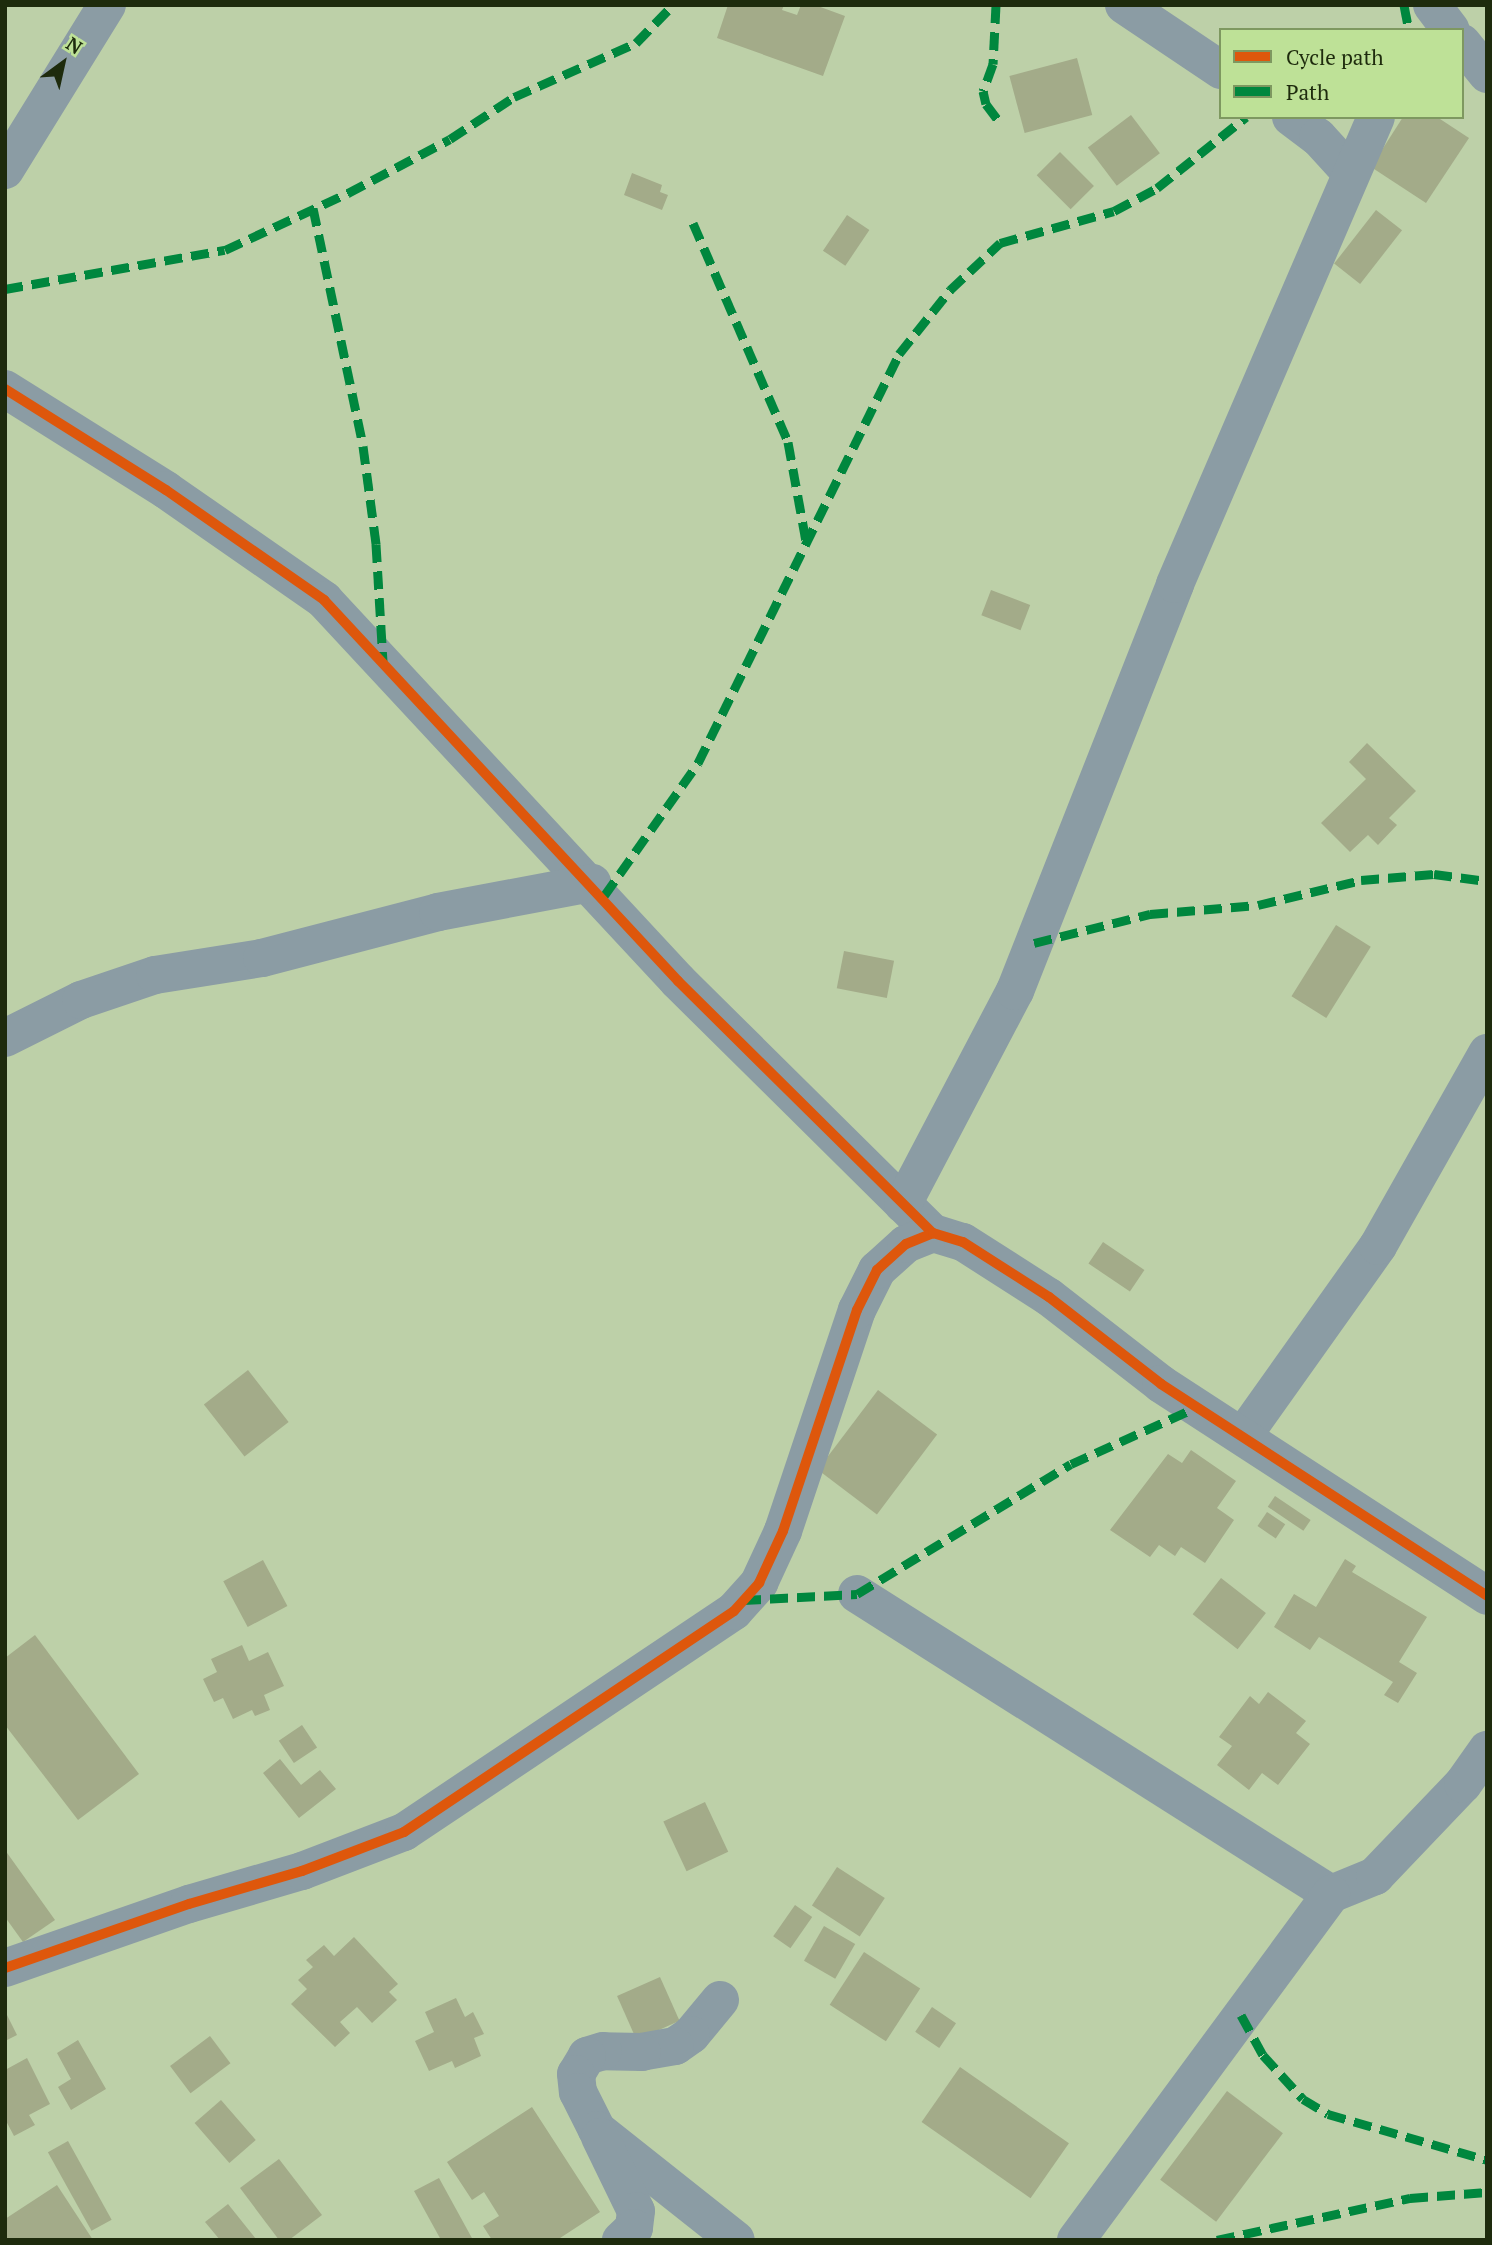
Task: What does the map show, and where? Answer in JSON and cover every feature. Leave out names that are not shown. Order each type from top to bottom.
[{"type":"street","points":[[5,170],[107,5]]},
{"type":"street","points":[[1124,5],[1219,69]]},
{"type":"street","points":[[1420,28],[1431,5],[1449,28]]},
{"type":"street","points":[[1464,45],[1487,74]]},
{"type":"street","points":[[1294,119],[1318,137],[1349,172]]},
{"type":"street","points":[[903,1204],[1015,991],[1130,693],[1349,172],[1375,119]]},
{"type":"street","points":[[5,389],[166,490],[324,600],[592,883],[716,1020],[933,1233],[963,1242],[1038,1290],[1161,1384],[1487,1596]]},
{"type":"street","points":[[5,1038],[81,1000],[155,975],[261,958],[438,912],[592,883]]},
{"type":"street","points":[[1243,1436],[1378,1246],[1487,1053]]},
{"type":"street","points":[[5,1968],[189,1904],[302,1871],[404,1832],[734,1611],[759,1583],[783,1531],[857,1310],[877,1270],[906,1244],[933,1233]]},
{"type":"street","points":[[856,1594],[1331,1894]]},
{"type":"street","points":[[1076,2240],[1331,1894],[1375,1876],[1463,1784],[1487,1750]]},
{"type":"street","points":[[621,2240],[634,2228],[636,2211],[578,2092],[576,2074],[587,2056],[675,2046],[691,2035],[720,2000]]},
{"type":"street","points":[[597,2130],[736,2240]]},
{"type":"building","points":[[728,5],[784,5],[782,10],[797,15],[801,5],[815,5],[845,16],[823,76],[717,38]]},
{"type":"building","points":[[1077,58],[1092,115],[1025,133],[1009,76]]},
{"type":"building","points":[[1131,115],[1160,153],[1117,186],[1088,147]]},
{"type":"building","points":[[1402,119],[1440,119],[1469,138],[1426,203],[1371,167]]},
{"type":"building","points":[[1060,152],[1094,186],[1071,209],[1037,175]]},
{"type":"building","points":[[632,173],[662,185],[660,192],[668,195],[662,210],[624,195]]},
{"type":"building","points":[[1376,210],[1402,230],[1360,284],[1334,264]]},
{"type":"building","points":[[847,215],[869,230],[845,266],[823,251]]},
{"type":"building","points":[[991,590],[1030,605],[1021,630],[981,615]]},
{"type":"building","points":[[1367,743],[1416,791],[1389,818],[1397,825],[1378,845],[1368,835],[1350,852],[1321,823],[1366,779],[1349,762]]},
{"type":"building","points":[[1336,925],[1371,947],[1326,1018],[1291,996]]},
{"type":"building","points":[[844,951],[894,961],[887,998],[837,988]]},
{"type":"building","points":[[1103,1242],[1144,1270],[1130,1292],[1088,1264]]},
{"type":"building","points":[[248,1370],[289,1422],[245,1456],[204,1404]]},
{"type":"building","points":[[878,1390],[937,1435],[877,1514],[818,1470]]},
{"type":"building","points":[[1191,1450],[1236,1481],[1217,1508],[1234,1520],[1205,1563],[1181,1547],[1175,1556],[1159,1545],[1150,1557],[1110,1530],[1168,1454],[1182,1463]]},
{"type":"building","points":[[1275,1496],[1311,1520],[1303,1531],[1268,1507]]},
{"type":"building","points":[[1267,1512],[1285,1524],[1276,1538],[1257,1526]]},
{"type":"building","points":[[1345,1559],[1356,1566],[1352,1572],[1427,1617],[1399,1662],[1417,1673],[1398,1703],[1384,1695],[1393,1682],[1319,1637],[1310,1650],[1274,1627],[1294,1594],[1316,1607]]},
{"type":"building","points":[[263,1560],[287,1606],[248,1627],[223,1581]]},
{"type":"building","points":[[1221,1578],[1266,1613],[1238,1649],[1193,1614]]},
{"type":"building","points":[[35,1635],[139,1774],[78,1820],[5,1725],[5,1658]]},
{"type":"building","points":[[242,1645],[249,1661],[268,1652],[284,1686],[264,1695],[270,1710],[255,1716],[252,1710],[233,1719],[223,1698],[214,1702],[203,1679],[217,1672],[211,1659]]},
{"type":"building","points":[[1268,1692],[1306,1721],[1296,1733],[1310,1744],[1278,1785],[1262,1773],[1249,1790],[1217,1765],[1232,1746],[1219,1737],[1250,1696],[1259,1704]]},
{"type":"building","points":[[302,1725],[317,1747],[294,1763],[279,1741]]},
{"type":"building","points":[[280,1759],[301,1785],[320,1770],[336,1789],[299,1818],[263,1773]]},
{"type":"building","points":[[705,1802],[728,1852],[687,1871],[663,1821]]},
{"type":"building","points":[[5,1850],[55,1920],[23,1942],[5,1917]]},
{"type":"building","points":[[837,1867],[885,1898],[860,1937],[812,1906]]},
{"type":"building","points":[[795,1905],[812,1917],[790,1948],[773,1936]]},
{"type":"building","points":[[824,1926],[855,1944],[835,1979],[804,1961]]},
{"type":"building","points":[[354,1937],[398,1984],[389,1992],[397,2000],[372,2023],[357,2007],[340,2022],[350,2033],[335,2047],[291,2004],[307,1989],[298,1980],[313,1967],[306,1960],[324,1945],[334,1956]]},
{"type":"building","points":[[864,1952],[920,1988],[886,2041],[830,2005]]},
{"type":"building","points":[[660,1977],[680,2021],[637,2040],[617,1996]]},
{"type":"building","points":[[456,1998],[465,2017],[473,2012],[484,2034],[474,2038],[481,2056],[455,2068],[452,2061],[429,2071],[415,2041],[434,2032],[425,2012]]},
{"type":"building","points":[[932,2007],[956,2023],[939,2048],[915,2032]]},
{"type":"building","points":[[5,2011],[17,2035],[5,2041]]},
{"type":"building","points":[[210,2036],[230,2063],[191,2093],[170,2066]]},
{"type":"building","points":[[78,2040],[106,2089],[71,2110],[58,2087],[71,2079],[57,2053]]},
{"type":"building","points":[[27,2058],[50,2104],[29,2115],[35,2125],[14,2136],[5,2119],[5,2070]]},
{"type":"building","points":[[960,2067],[1069,2143],[1031,2198],[922,2122]]},
{"type":"building","points":[[1227,2091],[1283,2133],[1216,2222],[1160,2180]]},
{"type":"building","points":[[221,2100],[256,2140],[229,2163],[195,2123]]},
{"type":"building","points":[[532,2107],[600,2212],[557,2240],[492,2240],[483,2226],[499,2216],[484,2192],[472,2200],[447,2162]]},
{"type":"building","points":[[68,2141],[112,2220],[92,2231],[48,2152]]},
{"type":"building","points":[[279,2159],[322,2215],[289,2240],[279,2240],[240,2188]]},
{"type":"building","points":[[439,2178],[473,2240],[441,2240],[414,2191]]},
{"type":"building","points":[[57,2185],[93,2240],[5,2240],[5,2219]]},
{"type":"building","points":[[228,2204],[256,2239],[220,2240],[205,2222]]},
{"type":"marked path","points":[[5,289],[225,250],[348,193],[450,139],[514,97],[636,43],[673,5]]},
{"type":"marked path","points":[[996,5],[993,64],[983,91],[986,104],[998,120]]},
{"type":"marked path","points":[[1404,5],[1409,28]]},
{"type":"marked path","points":[[604,896],[698,763],[899,354],[950,290],[1000,243],[1114,211],[1157,188],[1243,119]]},
{"type":"marked path","points":[[313,208],[363,446],[376,544],[383,662]]},
{"type":"marked path","points":[[693,223],[788,442],[806,541]]},
{"type":"marked path","points":[[1034,943],[1150,914],[1258,905],[1361,880],[1434,874],[1487,881]]},
{"type":"marked path","points":[[743,1600],[857,1594],[1071,1464],[1197,1407]]},
{"type":"marked path","points":[[1241,2015],[1263,2055],[1303,2099],[1328,2114],[1487,2160]]},
{"type":"marked path","points":[[1217,2240],[1410,2198],[1487,2192]]},
{"type":"cycle path","points":[[5,389],[166,490],[324,600],[678,981],[933,1233]]},
{"type":"cycle path","points":[[5,1968],[189,1904],[302,1871],[404,1832],[734,1611],[759,1583],[783,1531],[857,1310],[877,1270],[906,1244],[933,1233],[963,1242],[1049,1297],[1161,1384],[1487,1596]]}]
